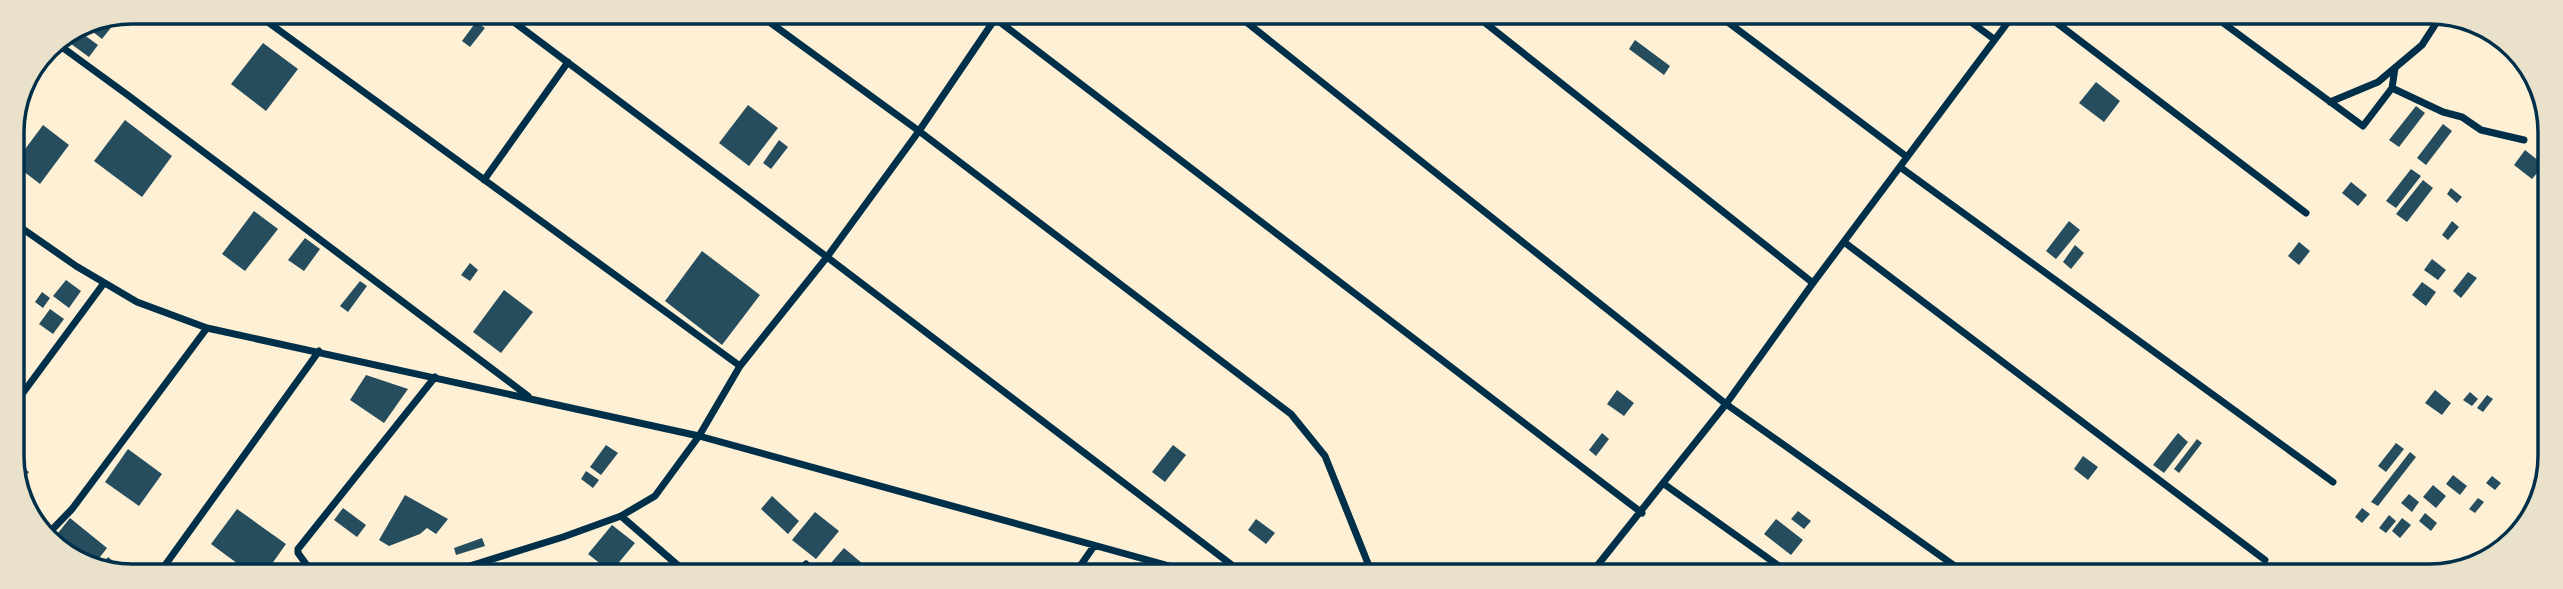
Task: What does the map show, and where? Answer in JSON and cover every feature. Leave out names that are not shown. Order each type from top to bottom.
[{"type":"street","points":[[272,25],[740,366]]},
{"type":"street","points":[[518,25],[1231,564]]},
{"type":"street","points":[[773,25],[919,131],[1291,414],[1325,456],[1368,564]]},
{"type":"street","points":[[476,564],[621,516],[655,496],[699,436],[740,366],[827,257],[919,131],[988,25]]},
{"type":"street","points":[[1007,25],[1642,513]]},
{"type":"street","points":[[1250,25],[1727,404],[1952,564]]},
{"type":"street","points":[[1489,25],[1814,283]]},
{"type":"street","points":[[1732,25],[1907,157]]},
{"type":"street","points":[[1976,25],[1994,39]]},
{"type":"street","points":[[1600,564],[1727,404],[2005,25]]},
{"type":"street","points":[[2059,25],[2306,213]]},
{"type":"street","points":[[2226,25],[2363,126],[2392,88],[2395,68]]},
{"type":"street","points":[[2330,102],[2378,82],[2422,45],[2435,25]]},
{"type":"street","points":[[64,49],[151,111],[532,398]]},
{"type":"street","points":[[484,180],[568,62]]},
{"type":"street","points":[[2392,88],[2443,112],[2462,117],[2481,130],[2524,140]]},
{"type":"street","points":[[1900,167],[2333,482]]},
{"type":"street","points":[[25,233],[136,302],[207,328],[699,436],[1161,564]]},
{"type":"street","points":[[1844,242],[2265,560]]},
{"type":"street","points":[[25,390],[104,283]]},
{"type":"street","points":[[53,529],[72,509],[207,328]]},
{"type":"street","points":[[166,564],[319,351]]},
{"type":"street","points":[[306,564],[298,549],[435,377]]},
{"type":"street","points":[[1664,484],[1776,564]]},
{"type":"street","points":[[621,516],[676,564]]},
{"type":"street","points":[[1082,564],[1094,546]]},
{"type":"building","points":[[474,25],[485,28],[470,47],[462,41]]},
{"type":"building","points":[[112,27],[102,39],[93,32]]},
{"type":"building","points":[[85,36],[98,45],[89,57],[71,44]]},
{"type":"building","points":[[1635,40],[1670,66],[1664,75],[1629,49]]},
{"type":"building","points":[[263,43],[298,69],[266,111],[231,84]]},
{"type":"building","points":[[2096,82],[2120,101],[2104,122],[2079,103]]},
{"type":"building","points":[[748,105],[778,128],[749,166],[719,143]]},
{"type":"building","points":[[2416,106],[2425,113],[2399,147],[2389,140]]},
{"type":"building","points":[[125,120],[172,156],[142,197],[94,161]]},
{"type":"building","points":[[2443,124],[2452,131],[2426,165],[2417,158]]},
{"type":"building","points":[[43,125],[69,145],[40,184],[25,172],[25,149]]},
{"type":"building","points":[[779,140],[788,147],[771,169],[763,163]]},
{"type":"building","points":[[2525,150],[2538,160],[2538,172],[2532,179],[2514,165]]},
{"type":"building","points":[[2411,169],[2421,176],[2396,208],[2386,201]]},
{"type":"building","points":[[2423,180],[2433,188],[2407,222],[2396,214]]},
{"type":"building","points":[[2351,182],[2367,195],[2358,206],[2342,193]]},
{"type":"building","points":[[2451,188],[2462,197],[2457,203],[2447,194]]},
{"type":"building","points":[[254,211],[278,229],[245,271],[222,254]]},
{"type":"building","points":[[2069,221],[2080,230],[2056,259],[2046,251]]},
{"type":"building","points":[[2452,221],[2459,227],[2448,240],[2442,235]]},
{"type":"building","points":[[305,238],[320,249],[304,271],[288,260]]},
{"type":"building","points":[[2299,242],[2310,251],[2299,265],[2288,256]]},
{"type":"building","points":[[2075,245],[2084,253],[2071,269],[2063,262]]},
{"type":"building","points":[[702,251],[760,295],[722,345],[665,301]]},
{"type":"building","points":[[2432,259],[2446,270],[2438,280],[2424,270]]},
{"type":"building","points":[[470,263],[478,270],[470,281],[461,275]]},
{"type":"building","points":[[2468,272],[2477,278],[2461,298],[2453,291]]},
{"type":"building","points":[[66,280],[81,291],[69,308],[53,296]]},
{"type":"building","points":[[360,281],[367,286],[348,312],[340,306]]},
{"type":"building","points":[[2422,282],[2436,292],[2426,306],[2412,295]]},
{"type":"building","points":[[504,290],[533,312],[501,353],[473,332]]},
{"type":"building","points":[[42,292],[50,298],[43,308],[35,302]]},
{"type":"building","points":[[50,309],[64,319],[53,334],[39,324]]},
{"type":"building","points":[[366,375],[408,389],[384,423],[350,400]]},
{"type":"building","points":[[1617,390],[1634,403],[1624,416],[1607,404]]},
{"type":"building","points":[[2435,390],[2451,403],[2442,415],[2425,403]]},
{"type":"building","points":[[2470,392],[2478,399],[2472,406],[2463,400]]},
{"type":"building","points":[[2487,395],[2493,399],[2483,412],[2477,408]]},
{"type":"building","points":[[1602,433],[1609,439],[1596,456],[1589,450]]},
{"type":"building","points":[[2178,433],[2188,442],[2164,473],[2153,465]]},
{"type":"building","points":[[2197,439],[2202,443],[2179,473],[2174,469]]},
{"type":"building","points":[[2396,443],[2404,449],[2386,472],[2378,466]]},
{"type":"building","points":[[606,445],[618,453],[601,475],[590,467]]},
{"type":"building","points":[[1173,445],[1186,455],[1165,482],[1152,472]]},
{"type":"building","points":[[128,449],[162,474],[139,506],[105,482]]},
{"type":"building","points":[[2410,452],[2416,457],[2378,506],[2371,502]]},
{"type":"building","points":[[2083,456],[2098,467],[2088,480],[2074,469]]},
{"type":"building","points":[[586,471],[599,480],[593,488],[581,479]]},
{"type":"building","points":[[2453,475],[2467,486],[2460,495],[2446,484]]},
{"type":"building","points":[[2492,476],[2501,483],[2495,490],[2486,483]]},
{"type":"building","points":[[2433,485],[2446,496],[2436,508],[2423,497]]},
{"type":"building","points":[[2409,494],[2419,502],[2412,512],[2401,503]]},
{"type":"building","points":[[405,495],[448,519],[436,534],[427,528],[420,534],[389,546],[379,540]]},
{"type":"building","points":[[772,496],[799,521],[788,534],[761,509]]},
{"type":"building","points":[[2478,498],[2484,502],[2475,513],[2469,509]]},
{"type":"building","points":[[343,508],[366,525],[357,537],[334,520]]},
{"type":"building","points":[[2362,508],[2370,514],[2362,523],[2355,517]]},
{"type":"building","points":[[237,509],[286,544],[272,564],[238,564],[211,544]]},
{"type":"building","points":[[1798,511],[1811,521],[1804,529],[1791,519]]},
{"type":"building","points":[[815,512],[839,531],[816,559],[792,540]]},
{"type":"building","points":[[2425,513],[2437,523],[2431,531],[2419,521]]},
{"type":"building","points":[[2389,515],[2396,521],[2386,533],[2379,528]]},
{"type":"building","points":[[70,518],[107,548],[99,558],[78,550],[57,534]]},
{"type":"building","points":[[2402,518],[2411,525],[2400,538],[2392,531]]},
{"type":"building","points":[[1256,519],[1275,533],[1266,544],[1248,530]]},
{"type":"building","points":[[1776,519],[1803,540],[1791,555],[1764,534]]},
{"type":"building","points":[[612,525],[635,543],[618,564],[601,564],[588,554]]},
{"type":"building","points":[[482,538],[485,546],[456,555],[454,548]]},
{"type":"building","points":[[844,548],[863,564],[830,564]]}]
